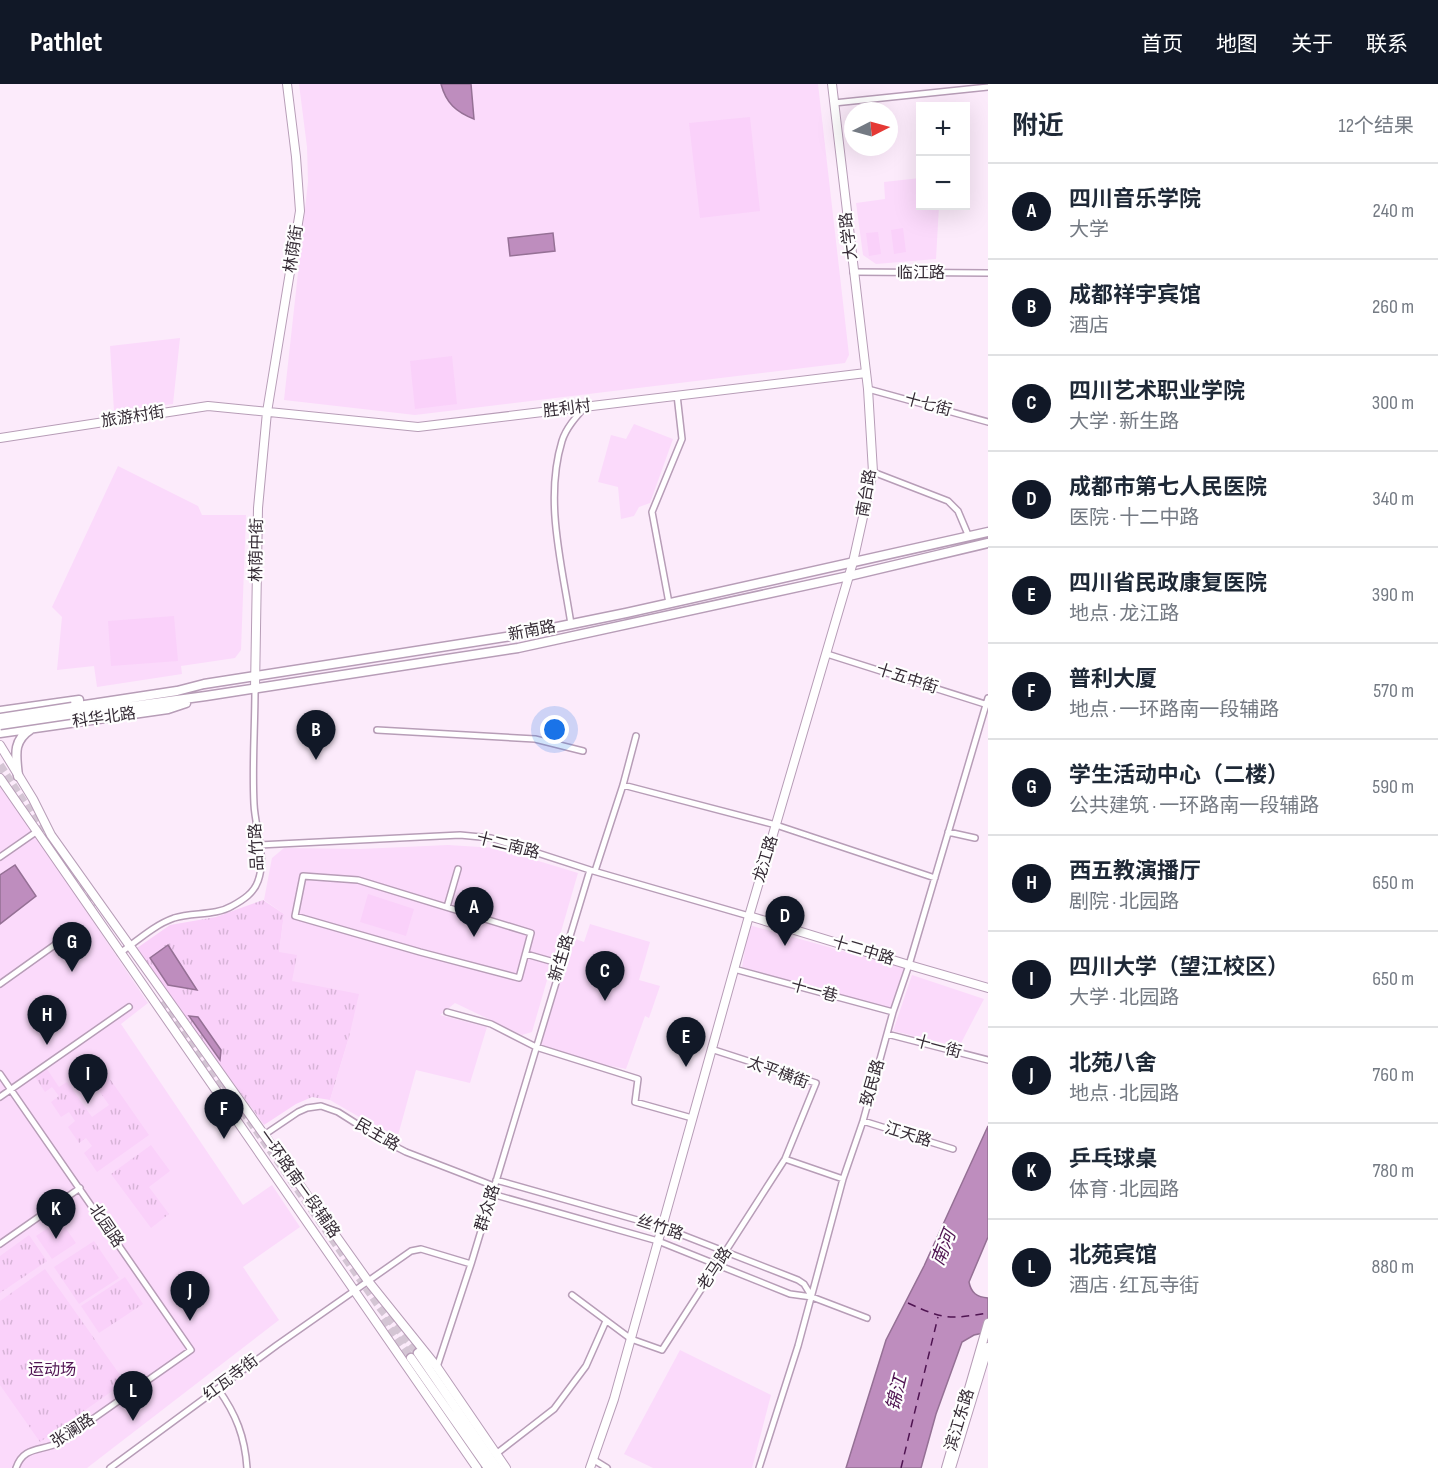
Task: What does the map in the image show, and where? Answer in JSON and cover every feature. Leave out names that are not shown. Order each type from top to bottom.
[{"type":"main road","name":"新南路","points":[[73,710],[204,684],[518,635],[988,532]]},
{"type":"main road","name":"新南路","points":[[73,710],[206,696],[518,648],[849,576],[988,543]]},
{"type":"main road","name":"科华北路","points":[[0,711],[176,685],[204,684]]},
{"type":"main road","name":"科华北路","points":[[0,733],[168,709],[206,696]]},
{"type":"main road","points":[[54,703],[42,708],[40,716],[44,723],[57,724]]},
{"type":"main road","points":[[0,704],[18,708]]},
{"type":"main road","name":"科华北路","points":[[0,718],[73,710]]},
{"type":"main road","name":"科华北路","points":[[0,725],[73,710]]},
{"type":"main road","points":[[18,776],[16,746],[21,737],[33,728]]},
{"type":"main road","points":[[488,1468],[414,1356],[497,1468]]},
{"type":"street","name":"林荫街","points":[[267,412],[300,211],[287,84]]},
{"type":"street","name":"大学路","points":[[832,84],[868,388]]},
{"type":"street","points":[[834,103],[988,87]]},
{"type":"street","name":"临江路","points":[[854,272],[988,273]]},
{"type":"street","name":"胜利村","points":[[267,412],[418,427],[866,373]]},
{"type":"street","name":"十七街","points":[[868,388],[988,422]]},
{"type":"street","name":"南台路","points":[[854,561],[873,472],[868,388]]},
{"type":"street","points":[[669,603],[652,512],[682,439],[677,395]]},
{"type":"street","name":"旅游村街","points":[[0,438],[208,406],[267,412]]},
{"type":"street","points":[[571,624],[555,517],[556,475],[562,442],[585,407]]},
{"type":"street","name":"林荫中街","points":[[255,689],[258,508],[267,412]]},
{"type":"street","points":[[873,472],[948,501],[958,511],[969,537]]},
{"type":"street","name":"龙江路","points":[[662,1227],[749,915],[854,561]]},
{"type":"street","name":"十五中街","points":[[827,654],[987,705]]},
{"type":"street","name":"品竹路","points":[[120,953],[168,921],[184,916],[221,911],[246,897],[255,888],[259,880],[261,858],[254,806],[255,689]]},
{"type":"street","name":"致民路","points":[[759,1468],[812,1297],[843,1179],[988,698]]},
{"type":"street","points":[[377,730],[535,739],[583,751]]},
{"type":"street","name":"新生路","points":[[536,1047],[592,870],[623,785],[636,736]]},
{"type":"street","name":"一环路南一段辅路","points":[[0,745],[33,799],[51,835],[129,947],[368,1281],[437,1367],[506,1468]]},
{"type":"street","name":"一环路南一段辅路","points":[[0,778],[477,1468]]},
{"type":"street","points":[[623,785],[776,825],[891,861],[935,878]]},
{"type":"street","points":[[0,857],[36,832]]},
{"type":"street","points":[[948,832],[975,838]]},
{"type":"street","name":"十二南路","points":[[259,845],[460,834],[491,838],[749,915]]},
{"type":"street","points":[[447,907],[458,869]]},
{"type":"street","points":[[303,876],[358,880],[447,907],[531,933],[519,978],[295,916],[303,876]]},
{"type":"street","name":"十二中路","points":[[749,915],[988,987]]},
{"type":"street","points":[[0,984],[70,934]]},
{"type":"street","points":[[526,954],[561,964]]},
{"type":"street","name":"十一巷","points":[[734,969],[893,1012]]},
{"type":"street","points":[[0,1097],[129,1008]]},
{"type":"street","points":[[447,1012],[490,1024],[536,1047],[638,1079],[635,1102],[692,1118]]},
{"type":"street","name":"十一街","points":[[887,1034],[988,1060]]},
{"type":"street","name":"群众路","points":[[437,1367],[471,1264],[536,1047]]},
{"type":"street","name":"太平横街","points":[[711,1049],[816,1083],[785,1159]]},
{"type":"street","name":"北园路","points":[[0,1074],[191,1350]]},
{"type":"street","name":"民主路","points":[[264,1136],[298,1112],[306,1108],[321,1106],[338,1112],[406,1152],[495,1183]]},
{"type":"street","name":"江天路","points":[[862,1121],[953,1149]]},
{"type":"street","points":[[785,1159],[843,1179]]},
{"type":"street","name":"老马路","points":[[631,1339],[662,1350],[785,1159]]},
{"type":"street","name":"丝竹路","points":[[495,1183],[662,1227],[798,1280],[804,1284],[812,1297]]},
{"type":"street","points":[[0,1244],[80,1188]]},
{"type":"street","name":"丝竹路","points":[[492,1194],[658,1241],[790,1294],[812,1297],[867,1318]]},
{"type":"street","points":[[607,1468],[592,1464],[631,1339],[662,1227]]},
{"type":"street","name":"红瓦寺街","points":[[110,1468],[411,1251],[421,1250],[471,1264]]},
{"type":"street","points":[[572,1295],[631,1339]]},
{"type":"street","points":[[496,1454],[554,1409],[585,1366],[606,1321]]},
{"type":"street","name":"滨江东路","points":[[946,1468],[988,1323]]},
{"type":"street","name":"滨江东路","points":[[951,1468],[986,1366],[988,1347]]},
{"type":"street","name":"张澜路","points":[[16,1468],[28,1451],[45,1449],[60,1442],[191,1350]]},
{"type":"street","points":[[218,1389],[235,1414],[241,1428],[247,1468]]},
{"type":"shaded area","points":[[299,84],[818,84],[849,355],[845,363],[415,415],[284,400],[308,182],[307,147]]},
{"type":"shaded area","points":[[916,178],[916,210],[939,210],[936,259],[876,264],[863,255],[856,203],[885,199],[884,182]]},
{"type":"shaded area","points":[[180,338],[173,404],[114,411],[110,346]]},
{"type":"shaded area","points":[[634,424],[673,439],[650,503],[639,507],[634,516],[621,519],[618,487],[598,482],[611,435],[626,439]]},
{"type":"shaded area","points":[[118,466],[198,506],[202,515],[246,515],[241,650],[235,658],[181,666],[182,674],[97,687],[94,666],[57,670],[62,617],[52,607]]},
{"type":"shaded area","points":[[0,783],[148,1003],[121,1024],[243,1205],[272,1185],[300,1227],[243,1267],[279,1320],[87,1468],[0,1468]]},
{"type":"shaded area","points":[[448,845],[496,848],[578,873],[532,1032],[522,1035],[455,1003],[440,1015],[487,1027],[470,1083],[416,1070],[397,1139],[330,1100],[349,1037],[292,981],[279,952],[284,914],[264,900],[272,858],[284,848],[360,849]]},
{"type":"shaded area","points":[[590,924],[650,942],[639,980],[660,986],[649,1018],[645,1016],[626,1069],[595,1063],[541,1046],[573,938],[584,942]]},
{"type":"shaded area","points":[[749,925],[904,968],[890,1009],[742,967]]},
{"type":"shaded area","points":[[912,975],[984,999],[959,1047],[893,1031]]},
{"type":"shaded area","points":[[680,1350],[771,1395],[752,1468],[653,1468],[624,1454]]},
{"type":"green space","points":[[750,117],[760,211],[700,218],[689,123]]},
{"type":"green space","points":[[903,228],[906,252],[894,254],[891,230]]},
{"type":"green space","points":[[878,232],[881,254],[869,256],[866,233]]},
{"type":"green space","points":[[452,356],[457,404],[415,409],[410,361]]},
{"type":"green space","points":[[174,616],[178,661],[111,666],[108,621]]},
{"type":"green space","points":[[368,894],[414,909],[406,936],[360,922]]},
{"type":"green space","points":[[263,900],[284,914],[279,952],[297,955],[292,981],[359,994],[330,1100],[312,1097],[296,1104],[264,1125],[137,948],[170,925],[216,917]]},
{"type":"green space","points":[[47,1069],[59,1087],[67,1082],[92,1117],[109,1105],[90,1078],[103,1069],[149,1135],[97,1172],[84,1153],[92,1146],[86,1138],[79,1143],[68,1127],[75,1121],[69,1112],[61,1117],[51,1102],[59,1096],[52,1087],[45,1092],[35,1077]]},
{"type":"green space","points":[[151,1145],[170,1171],[149,1187],[169,1214],[151,1228],[111,1174]]},
{"type":"green space","points":[[60,1220],[76,1243],[52,1259],[36,1236]]},
{"type":"green space","points":[[29,1235],[47,1261],[0,1293],[0,1256]]},
{"type":"green space","points":[[94,1241],[119,1278],[79,1304],[54,1267]]},
{"type":"green space","name":"运动场","points":[[45,1269],[125,1382],[40,1442],[0,1385],[0,1301]]},
{"type":"green space","name":"运动场","points":[[125,1277],[143,1304],[99,1333],[81,1306]]},
{"type":"water","points":[[441,84],[471,84],[474,119],[453,106]]},
{"type":"water","points":[[553,233],[555,251],[510,256],[508,238]]},
{"type":"water","points":[[15,865],[36,896],[0,924],[0,875]]},
{"type":"water","points":[[168,945],[197,990],[168,985],[150,958]]},
{"type":"water","points":[[189,1016],[198,1017],[221,1050],[220,1060]]},
{"type":"water","points":[[988,1126],[988,1237],[969,1282],[975,1294],[988,1298],[988,1332],[974,1335],[962,1342],[936,1414],[921,1468],[846,1468],[886,1340],[924,1266]]},
{"type":"ferry route","points":[[908,1303],[947,1317],[988,1313]]},
{"type":"ferry route","points":[[901,1468],[938,1317]]},
{"type":"tunnel","points":[[0,765],[38,824],[96,905]]},
{"type":"tunnel","points":[[160,1003],[222,1091]]},
{"type":"tunnel","points":[[222,1081],[381,1309],[418,1353]]},
{"type":"tunnel","points":[[383,1319],[411,1358]]},
{"type":"place","name":"成都祥宇宾馆","points":[[316,760]]},
{"type":"place","name":"四川音乐学院","points":[[474,937]]},
{"type":"place","name":"成都市第七人民医院","points":[[785,946]]},
{"type":"place","name":"学生活动中心（二楼）","points":[[72,972]]},
{"type":"place","name":"四川艺术职业学院","points":[[605,1001]]},
{"type":"place","name":"西五教演播厅","points":[[47,1045]]},
{"type":"place","name":"四川省民政康复医院","points":[[686,1067]]},
{"type":"place","name":"四川大学（望江校区）","points":[[88,1104]]},
{"type":"place","name":"普利大厦","points":[[224,1139]]},
{"type":"place","name":"乒乓球桌","points":[[56,1239]]},
{"type":"place","name":"北苑八舍","points":[[190,1321]]},
{"type":"place","name":"北苑宾馆","points":[[133,1421]]},
{"type":"water label","name":"南河","points":[[944,1248]]},
{"type":"water label","name":"锦江","points":[[897,1393]]}]
